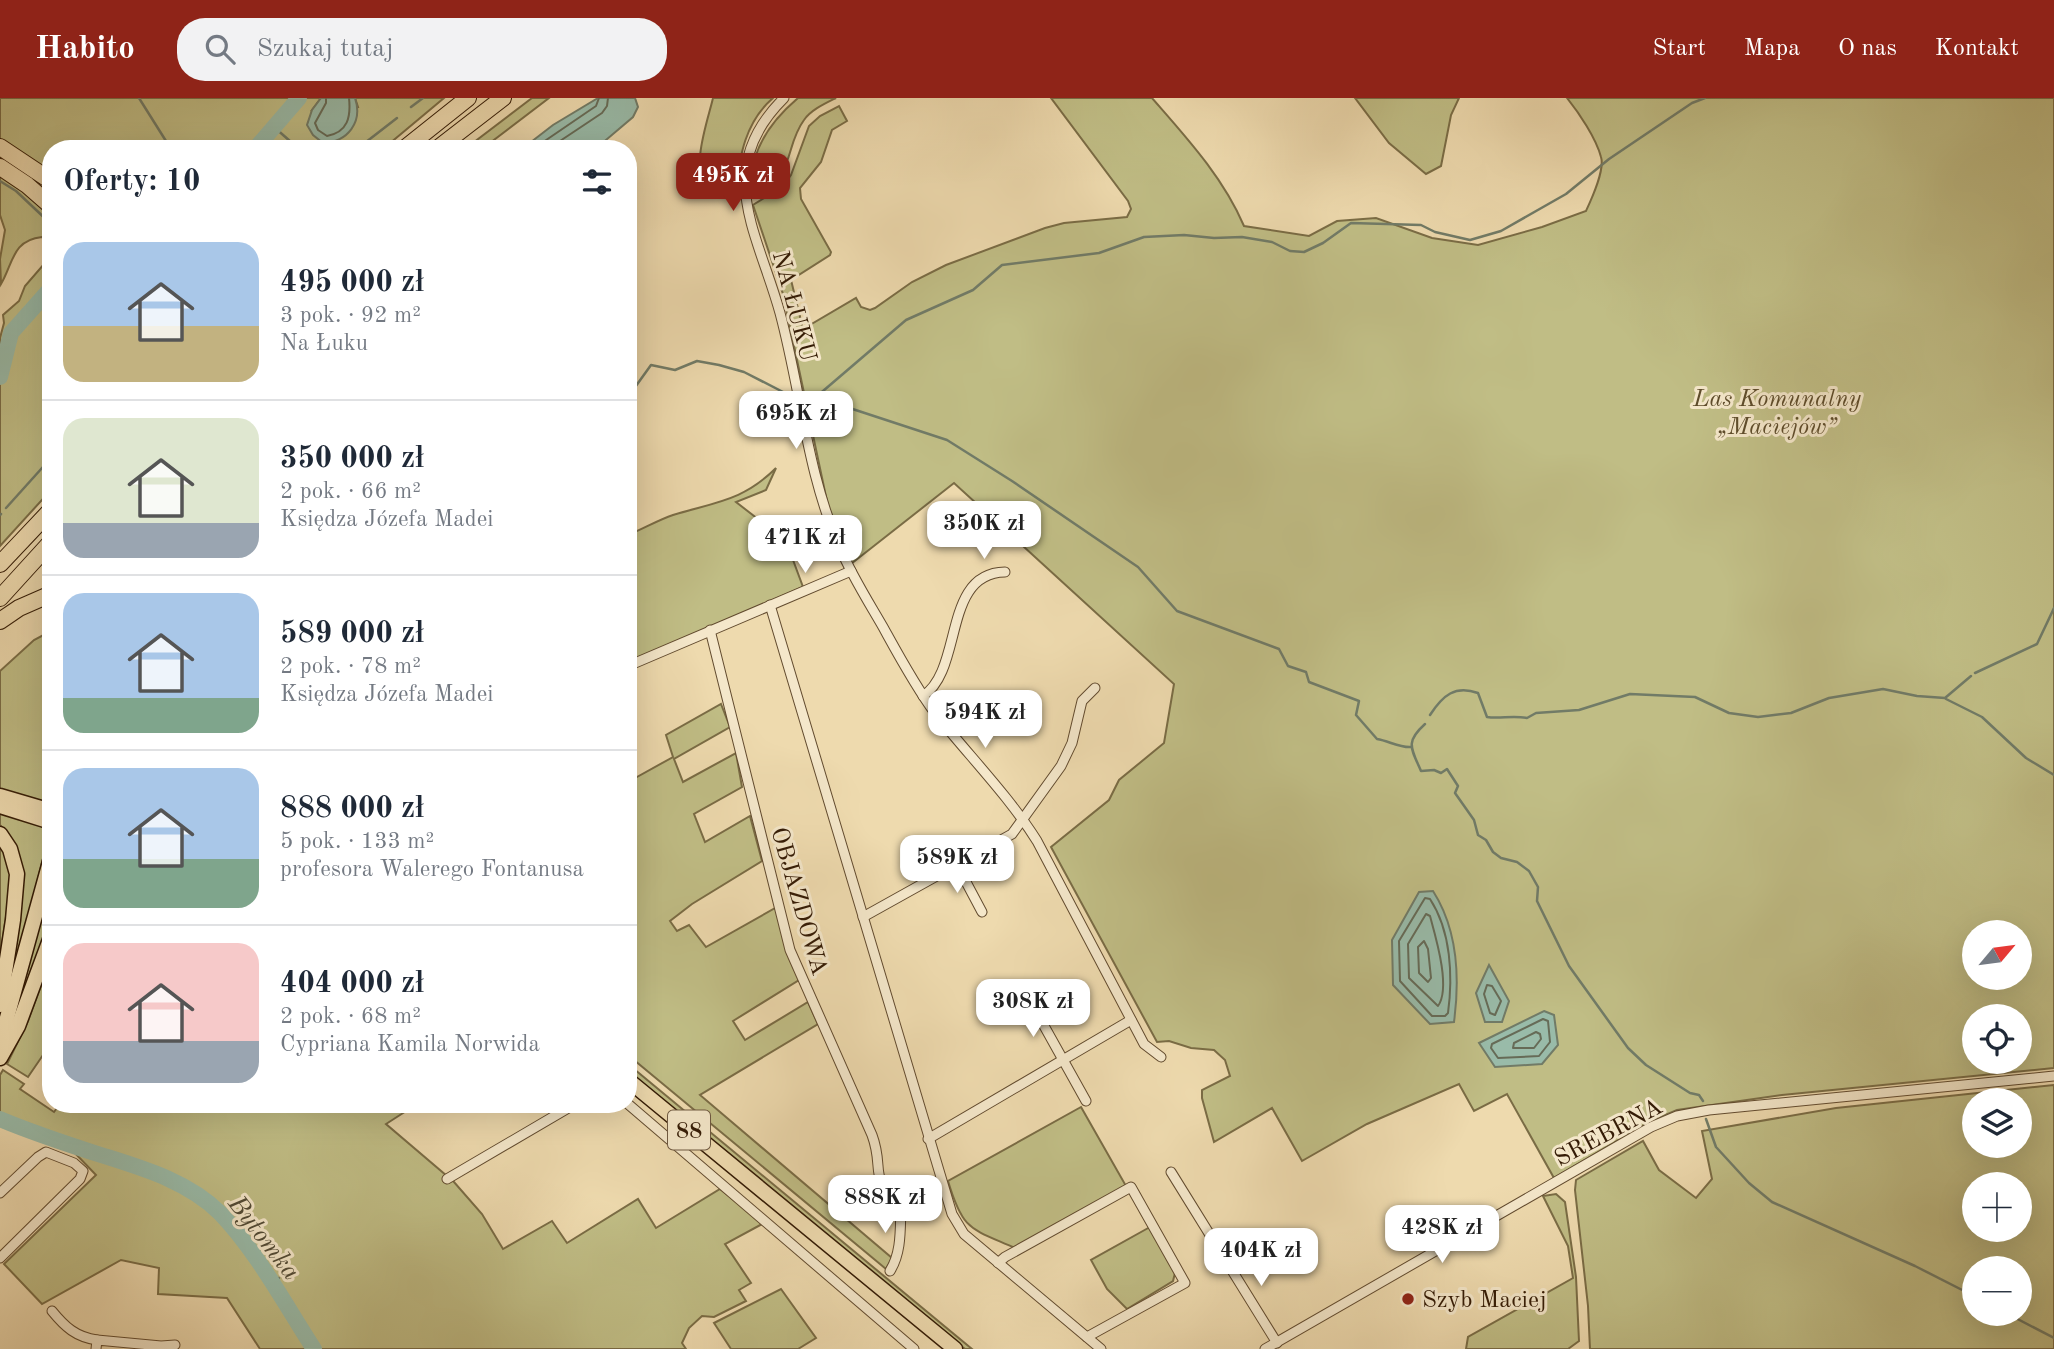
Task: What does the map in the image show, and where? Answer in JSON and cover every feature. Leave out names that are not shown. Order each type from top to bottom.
[{"type":"highway","points":[[415,140],[468,98]]},
{"type":"highway","points":[[449,140],[503,98]]},
{"type":"highway","points":[[0,147],[42,175]]},
{"type":"highway","points":[[0,167],[42,198]]},
{"type":"highway","points":[[0,564],[42,520]]},
{"type":"highway","points":[[0,598],[42,552]]},
{"type":"highway","points":[[0,621],[19,608],[42,598]]},
{"type":"main road","points":[[0,796],[42,808]]},
{"type":"main road","points":[[0,806],[42,819]]},
{"type":"main road","points":[[0,834],[10,849],[17,874],[0,1005]]},
{"type":"main road","points":[[0,1043],[42,891]]},
{"type":"main road","points":[[0,1058],[18,1026],[42,961]]},
{"type":"main road","name":"88","points":[[637,1087],[955,1349]]},
{"type":"main road","name":"88","points":[[637,1098],[941,1349]]},
{"type":"street","name":"NA ŁUKU","points":[[784,98],[768,116],[751,144],[745,172],[744,198],[782,323],[826,513],[851,571],[923,696],[1023,820],[1131,1020],[1149,1050],[1161,1057]]},
{"type":"street","points":[[637,662],[851,571]]},
{"type":"street","points":[[923,696],[938,682],[970,588],[989,575],[1005,572]]},
{"type":"street","points":[[770,605],[943,1189],[959,1228],[998,1264],[1101,1349]]},
{"type":"street","name":"OBJAZDOWA","points":[[710,630],[790,950],[872,1135],[879,1180],[901,1206]]},
{"type":"street","points":[[863,916],[1012,834],[1061,766],[1072,743],[1082,701],[1095,688]]},
{"type":"street","points":[[957,864],[982,912]]},
{"type":"street","points":[[1033,1006],[1086,1101]]},
{"type":"street","points":[[928,1139],[1131,1020]]},
{"type":"street","name":"SREBRNA","points":[[1265,1349],[1651,1126],[1677,1116],[1709,1110],[2054,1076]]},
{"type":"street","points":[[637,1112],[914,1349]]},
{"type":"street","points":[[447,1179],[560,1113]]},
{"type":"street","points":[[0,1193],[46,1152],[74,1163],[83,1171],[80,1179],[0,1258]]},
{"type":"street","points":[[1171,1172],[1277,1343]]},
{"type":"street","points":[[998,1264],[1005,1256],[1131,1187],[1185,1283],[1087,1337]]},
{"type":"street","points":[[890,1271],[899,1250],[901,1206],[943,1189]]},
{"type":"street","points":[[52,1311],[68,1329],[97,1344],[155,1348],[175,1345]]},
{"type":"green space","points":[[0,98],[321,98],[312,110],[358,107],[355,98],[444,98],[394,140],[42,140],[42,167],[0,139]]},
{"type":"green space","points":[[532,98],[549,98],[494,140],[477,140]]},
{"type":"green space","points":[[713,98],[773,98],[750,129],[742,152],[735,190],[729,193],[708,188],[700,170],[702,145]]},
{"type":"green space","points":[[798,98],[836,98],[807,116],[798,130],[784,169],[778,178],[757,192],[752,188],[752,174],[758,149],[771,127]]},
{"type":"green space","name":"Las Komunalny „Maciejów”","points":[[1051,98],[1152,98],[1215,174],[1244,226],[1309,236],[1337,221],[1376,218],[1432,238],[1478,245],[1586,211],[1600,176],[1601,157],[1582,118],[1567,98],[2054,98],[2054,1068],[2032,1070],[2032,1004],[1962,1004],[1962,1074],[1994,1074],[1782,1095],[1677,1110],[1649,1122],[1554,1178],[1507,1094],[1474,1111],[1459,1084],[1367,1124],[1302,1161],[1272,1108],[1214,1142],[1202,1090],[1230,1076],[1225,1060],[1214,1050],[1191,1048],[1169,1041],[1157,1042],[1051,847],[1109,800],[1119,780],[1164,743],[1174,684],[954,483],[851,564],[831,520],[783,294],[753,205],[782,187],[791,175],[809,126],[820,116],[839,106],[847,121],[832,130],[821,162],[800,188],[801,199],[831,252],[791,280],[803,329],[856,298],[861,307],[870,310],[875,308],[912,282],[946,265],[1045,228],[1064,223],[1127,217],[1131,209],[1128,201]]},
{"type":"green space","points":[[1355,98],[1459,98],[1451,115],[1441,166],[1426,174],[1389,143]]},
{"type":"green space","points":[[0,174],[42,208],[42,237],[32,239],[19,248],[1,284],[0,259],[5,230],[0,215]]},
{"type":"green space","points":[[42,266],[42,500],[0,546],[0,338],[3,315],[19,301],[25,286]]},
{"type":"green space","points":[[776,468],[766,490],[736,502],[786,541],[803,587],[637,658],[637,531],[667,517],[740,494]]},
{"type":"green space","points":[[42,636],[42,803],[0,790],[0,671]]},
{"type":"green space","points":[[721,704],[730,727],[674,759],[683,782],[736,753],[742,787],[694,814],[705,842],[750,816],[762,861],[692,904],[670,921],[677,931],[689,925],[706,947],[777,907],[799,980],[733,1021],[745,1040],[808,1002],[818,1024],[700,1095],[892,1258],[886,1269],[637,1062],[637,777],[673,757],[666,735]]},
{"type":"green space","points":[[0,813],[42,824],[42,862],[4,1016],[21,885],[7,833],[0,825]]},
{"type":"green space","points":[[0,845],[8,859],[12,876],[0,957]]},
{"type":"green space","points":[[42,916],[42,949],[14,1020]]},
{"type":"green space","points":[[42,983],[42,1056],[28,1077],[7,1064],[28,1021]]},
{"type":"green space","points":[[3,1070],[24,1084],[20,1089],[42,1104],[42,1113],[403,1113],[386,1124],[454,1182],[482,1214],[503,1249],[552,1221],[567,1243],[638,1199],[656,1228],[720,1189],[764,1223],[725,1244],[751,1283],[739,1290],[746,1301],[714,1317],[702,1316],[689,1328],[682,1343],[686,1349],[320,1349],[251,1244],[209,1199],[184,1181],[156,1167],[48,1135],[0,1114],[0,1075]]},
{"type":"green space","points":[[637,1071],[972,1349],[965,1349],[637,1079]]},
{"type":"green space","points":[[2054,1085],[2054,1349],[1590,1349],[1576,1180],[1643,1141],[1659,1170],[1696,1198],[1712,1179],[1702,1131],[1836,1108],[1962,1095],[1962,1158],[2032,1158],[2032,1088],[2026,1088]]},
{"type":"green space","points":[[1081,1107],[1126,1186],[1015,1248],[970,1226],[958,1210],[948,1181]]},
{"type":"green space","points":[[72,1150],[161,1178],[188,1192],[206,1206],[240,1243],[309,1349],[260,1349],[227,1298],[158,1294],[159,1268],[121,1260],[42,1304],[4,1264],[96,1175]]},
{"type":"green space","points":[[1556,1194],[1565,1202],[1576,1277],[1579,1341],[1568,1349],[1466,1349],[1468,1337],[1573,1278],[1568,1246],[1543,1196]]},
{"type":"green space","points":[[1150,1227],[1175,1273],[1173,1281],[1127,1309],[1107,1289],[1091,1260]]},
{"type":"green space","points":[[781,1289],[816,1338],[798,1349],[731,1349],[714,1323]]},
{"type":"water","points":[[321,98],[355,98],[357,115],[351,129],[340,139],[319,140],[307,125],[312,110]]},
{"type":"water","points":[[598,98],[635,98],[638,107],[633,117],[606,140],[534,140]]},
{"type":"water","points":[[1433,891],[1448,922],[1452,938],[1457,988],[1454,1022],[1430,1024],[1393,985],[1392,940],[1419,892]]},
{"type":"water","points":[[1489,965],[1509,1001],[1502,1022],[1485,1022],[1476,993]]},
{"type":"water","points":[[1544,1011],[1554,1015],[1558,1045],[1542,1064],[1495,1067],[1479,1043]]},
{"type":"waterway","points":[[139,98],[165,140]]},
{"type":"waterway","points":[[263,140],[299,98]]},
{"type":"waterway","points":[[411,107],[423,98]]},
{"type":"waterway","points":[[816,397],[906,320],[973,290],[1002,265],[1099,253],[1144,237],[1184,235],[1242,237],[1272,242],[1290,251],[1304,252],[1323,243],[1351,223],[1421,225],[1435,232],[1470,240],[1501,231],[1566,194],[1609,159],[1692,103],[1705,98]]},
{"type":"waterway","points":[[369,140],[397,118]]},
{"type":"waterway","points":[[274,127],[289,140]]},
{"type":"waterway","points":[[0,181],[16,191],[42,216]]},
{"type":"waterway","points":[[0,377],[11,333],[42,298]]},
{"type":"waterway","points":[[637,384],[651,365],[675,370],[697,361],[744,372],[785,393]]},
{"type":"waterway","points":[[816,397],[947,440],[1138,567],[1177,611],[1279,649],[1288,666],[1306,672],[1309,682],[1359,701],[1356,715],[1377,739],[1411,747]]},
{"type":"waterway","points":[[6,508],[42,468]]},
{"type":"waterway","points":[[1975,673],[2037,644],[2054,608]]},
{"type":"waterway","points":[[1430,715],[1445,697],[1463,690],[1478,693],[1487,717],[1527,718],[1536,713],[1579,710],[1630,694],[1695,697],[1729,713],[1758,717],[1791,713],[1829,698],[1883,689],[1945,698],[1971,676]]},
{"type":"waterway","points":[[1946,699],[1982,717],[2026,758],[2054,775]]},
{"type":"waterway","points":[[1425,724],[1412,741],[1421,771],[1434,770],[1441,773],[1447,769],[1458,786],[1455,793],[1474,820],[1478,835],[1486,840],[1493,852],[1501,858],[1517,862],[1529,871],[1538,887],[1537,901],[1569,966],[1628,1048],[1646,1065],[1690,1093],[1699,1095],[1703,1101]]},
{"type":"waterway","name":"Bytomka","points":[[0,1119],[164,1177],[194,1192],[220,1213],[246,1244],[314,1349]]},
{"type":"waterway","points":[[1706,1119],[1716,1147],[1749,1183],[1772,1202],[1962,1290]]},
{"type":"waterway","points":[[270,1282],[279,1278]]},
{"type":"waterway","points":[[2031,1326],[2054,1338]]},
{"type":"place","name":"Szyb Maciej","points":[[1408,1299]]}]
